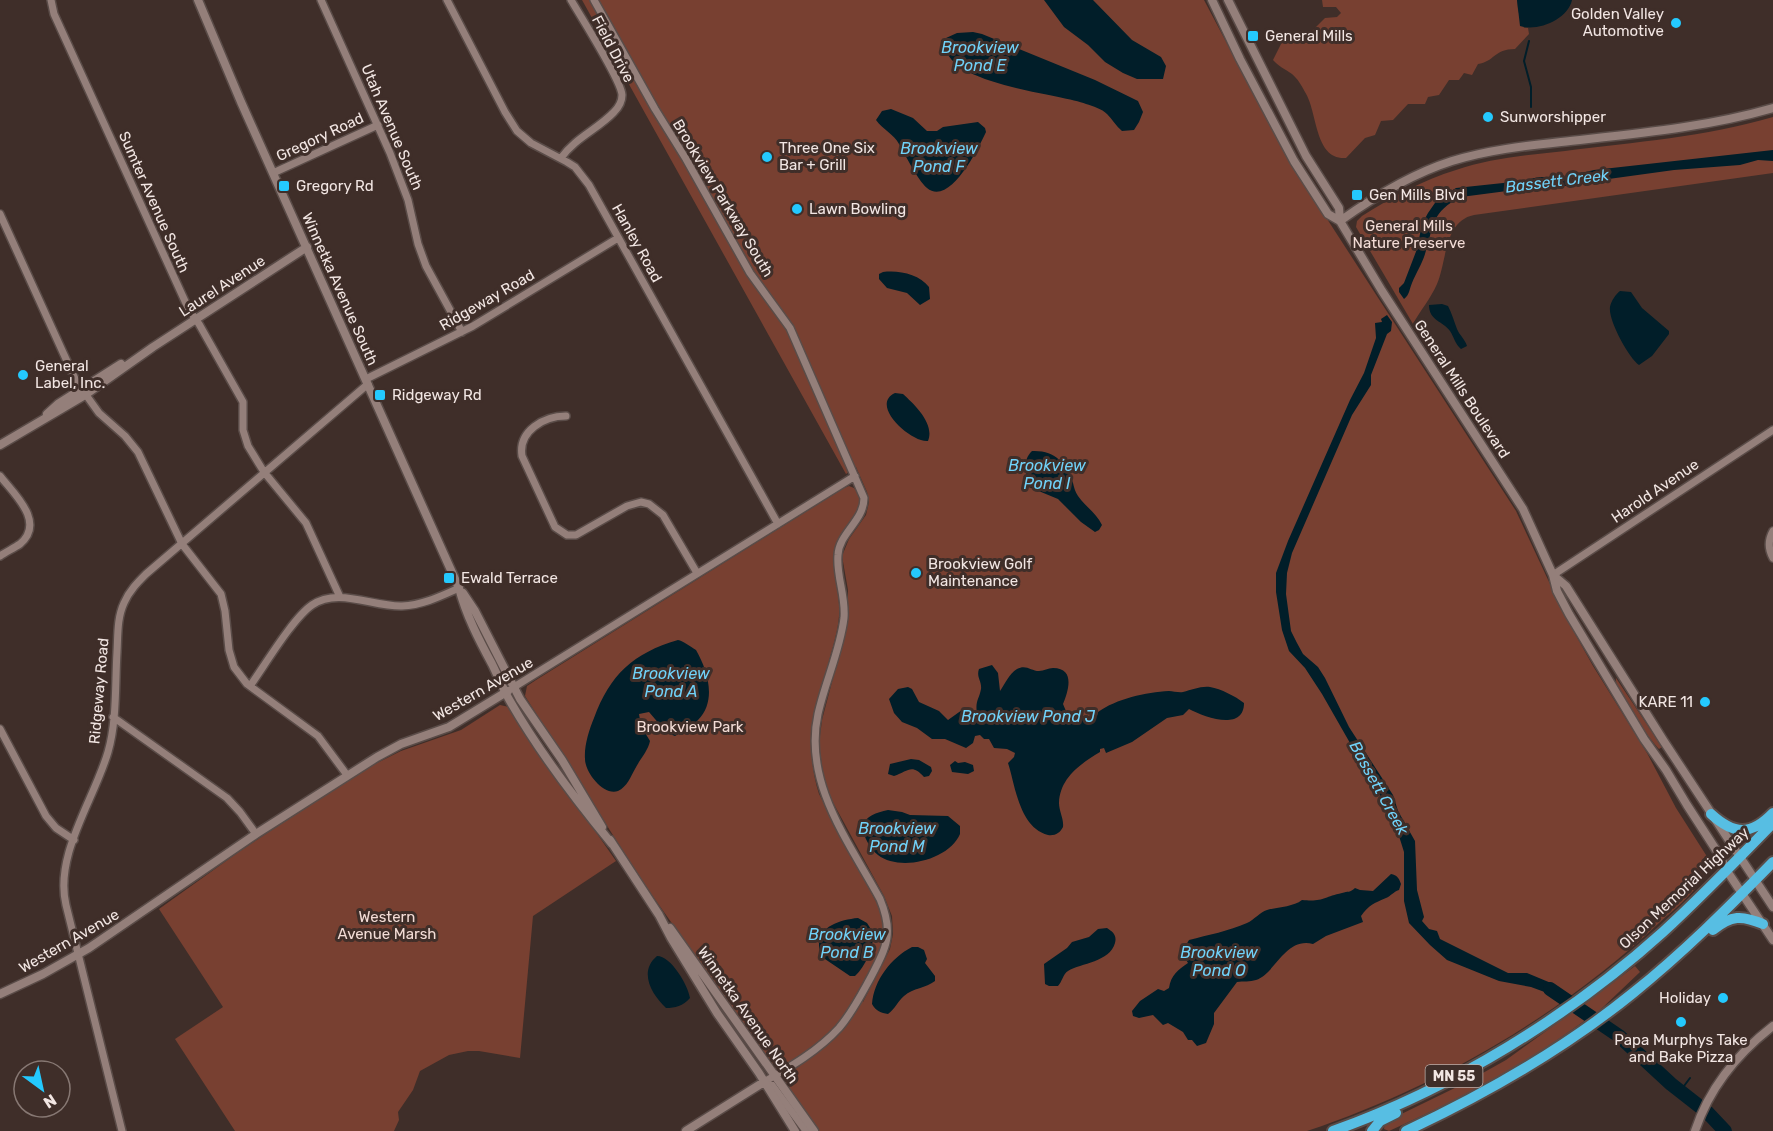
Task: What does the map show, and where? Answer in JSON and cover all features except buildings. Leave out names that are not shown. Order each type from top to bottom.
[{"type":"highway","points":[[1711,814],[1724,825],[1744,831],[1760,825],[1773,813]]},
{"type":"highway","name":"Olson Memorial Highway","points":[[1333,1131],[1418,1095],[1488,1058],[1572,1004],[1662,933],[1773,823]]},
{"type":"highway","name":"MN 55","points":[[1406,1131],[1510,1077],[1597,1021],[1692,942],[1773,862]]},
{"type":"highway","points":[[1645,983],[1668,972],[1725,921],[1742,917],[1763,924]]},
{"type":"highway","points":[[1372,1131],[1386,1117],[1456,1083],[1521,1046],[1541,1025]]},
{"type":"highway","points":[[1418,1131],[1440,1115]]},
{"type":"street","name":"Sumter Avenue South","points":[[51,0],[54,14],[189,310],[243,402],[244,435],[264,472],[306,523],[340,597]]},
{"type":"street","name":"Winnetka Avenue South","points":[[198,0],[459,588],[467,613],[505,692]]},
{"type":"street","name":"Utah Avenue South","points":[[321,0],[378,125],[408,200],[418,244],[426,266],[462,332]]},
{"type":"street","name":"Hanley Road","points":[[447,0],[512,123],[523,138],[574,167],[589,184],[778,524]]},
{"type":"street","name":"Field Drive","points":[[561,158],[572,144],[615,111],[622,97],[617,81],[571,0]]},
{"type":"street","name":"Brookview Parkway South","points":[[594,0],[750,273],[790,328],[855,476],[864,503],[861,513],[838,552],[844,597],[844,619],[818,716],[815,758],[825,797],[887,916],[888,939],[881,958],[839,1028],[807,1056],[764,1082]]},
{"type":"street","name":"General Mills Boulevard","points":[[1212,0],[1289,152],[1328,214],[1340,221]]},
{"type":"street","name":"General Mills Boulevard","points":[[1228,0],[1306,156],[1338,208],[1340,221],[1382,291],[1523,508],[1553,575],[1557,591],[1614,692],[1773,940]]},
{"type":"street","points":[[1340,221],[1394,186],[1423,172],[1462,158],[1513,148],[1696,126],[1727,121],[1773,108]]},
{"type":"street","name":"Gregory Road","points":[[273,173],[378,125]]},
{"type":"street","points":[[0,214],[70,370],[99,413],[125,436],[138,452],[182,544],[221,594],[231,662],[250,686],[318,736],[347,775]]},
{"type":"street","name":"Ridgeway Road","points":[[122,1131],[62,883],[64,869],[74,840],[107,754],[113,717],[118,626],[122,609],[139,581],[367,382],[462,332],[618,238]]},
{"type":"street","name":"Laurel Avenue","points":[[0,445],[36,423],[58,404],[83,392],[307,247]]},
{"type":"street","points":[[566,416],[549,418],[533,428],[525,436],[521,446],[522,456],[555,527],[567,535],[576,535],[627,506],[641,502],[650,504],[663,515],[697,573]]},
{"type":"street","name":"Harold Avenue","points":[[1553,575],[1773,430]]},
{"type":"street","points":[[0,476],[25,508],[30,524],[22,541],[0,556]]},
{"type":"street","name":"Western Avenue","points":[[0,994],[78,954],[347,775],[401,744],[459,722],[855,476]]},
{"type":"street","points":[[1773,531],[1769,544],[1773,558]]},
{"type":"street","name":"General Mills Boulevard","points":[[1553,575],[1566,586],[1773,907]]},
{"type":"street","name":"Winnetka Avenue South","points":[[459,588],[475,611],[514,687]]},
{"type":"street","points":[[250,686],[305,611],[319,601],[340,597],[400,606],[424,602],[459,588]]},
{"type":"street","name":"Winnetka Avenue North","points":[[514,687],[659,915],[692,974],[795,1131]]},
{"type":"street","name":"Winnetka Avenue North","points":[[505,692],[584,811],[612,844]]},
{"type":"street","points":[[113,717],[227,798],[256,834]]},
{"type":"street","points":[[0,729],[46,816],[56,828],[74,840]]},
{"type":"street","name":"Winnetka Avenue North","points":[[659,915],[676,935],[814,1131]]},
{"type":"street","points":[[1696,1128],[1711,1095],[1739,1056],[1773,1026]]},
{"type":"street","points":[[687,1131],[764,1082],[772,1085],[806,1131]]},
{"type":"green space","name":"Brookview Park","points":[[582,0],[1204,0],[1287,157],[1516,511],[1564,614],[1647,753],[1676,808],[1706,855],[1709,864],[1695,889],[1621,957],[1580,989],[1494,1046],[1402,1093],[1355,1114],[1307,1131],[819,1131],[642,881],[525,696],[527,686],[536,680],[844,488],[849,486],[854,488],[859,496],[857,512],[841,536],[834,552],[839,600],[838,622],[815,713],[812,760],[819,794],[881,911],[883,936],[881,946],[856,995],[863,1002],[890,949],[893,934],[892,916],[884,896],[830,797],[824,780],[819,744],[822,720],[848,621],[848,590],[842,556],[849,539],[866,515],[869,502],[867,492],[856,467],[846,474]]},
{"type":"green space","points":[[1322,0],[1517,0],[1524,28],[1528,28],[1529,34],[1515,49],[1498,53],[1488,61],[1478,64],[1472,75],[1464,73],[1459,80],[1449,80],[1439,95],[1428,97],[1425,104],[1408,104],[1393,120],[1381,121],[1375,135],[1365,138],[1346,158],[1336,157],[1322,143],[1309,101],[1301,85],[1292,74],[1273,60],[1286,34],[1296,39],[1300,33],[1308,35],[1325,18],[1337,17],[1341,13],[1336,7],[1323,7]]},
{"type":"green space","name":"General Mills Nature Preserve","points":[[1773,117],[1773,173],[1474,215],[1464,219],[1452,233],[1437,284],[1413,324],[1356,227],[1357,221],[1362,216],[1396,196],[1444,174],[1469,166],[1510,157],[1696,134]]},
{"type":"green space","points":[[1616,678],[1662,747],[1659,749],[1626,704],[1620,694]]},
{"type":"green space","name":"Western Avenue Marsh","points":[[500,705],[509,707],[616,861],[533,916],[520,1058],[468,1051],[449,1055],[420,1071],[413,1090],[398,1112],[399,1120],[394,1131],[235,1131],[175,1039],[223,1007],[159,909],[240,851],[363,770],[401,751],[461,730]]},
{"type":"green space","points":[[1635,966],[1640,972],[1598,1012],[1593,1015],[1580,1007]]},
{"type":"green space","points":[[1575,1010],[1587,1019],[1540,1051],[1441,1107],[1389,1131],[1384,1129],[1385,1122],[1506,1060]]},
{"type":"water","points":[[1044,0],[1093,0],[1132,40],[1161,57],[1166,66],[1163,79],[1137,79],[1105,62],[1088,45],[1064,27]]},
{"type":"water","points":[[1517,0],[1572,0],[1565,13],[1559,18],[1543,25],[1527,27],[1520,26]]},
{"type":"water","name":"Brookview Pond E","points":[[973,32],[1095,80],[1138,101],[1143,112],[1139,122],[1134,130],[1122,131],[1107,114],[1094,107],[1001,84],[959,66],[947,54],[946,38],[957,33]]},
{"type":"water","name":"Brookview Pond F","points":[[891,109],[913,118],[927,131],[978,122],[986,132],[963,173],[954,183],[936,192],[923,184],[897,141],[876,120],[882,111]]},
{"type":"water","points":[[1773,150],[1773,161],[1758,160],[1740,165],[1674,170],[1594,181],[1575,186],[1545,186],[1461,197],[1444,208],[1435,220],[1424,258],[1408,294],[1404,299],[1399,292],[1417,249],[1422,224],[1428,213],[1437,200],[1456,188],[1539,177],[1561,178],[1594,170]]},
{"type":"water","points":[[902,272],[920,279],[929,287],[930,299],[920,305],[907,293],[887,288],[879,279],[879,274]]},
{"type":"water","points":[[1620,291],[1631,292],[1642,308],[1669,331],[1652,356],[1639,365],[1630,355],[1612,321],[1611,302]]},
{"type":"water","points":[[1429,305],[1448,306],[1467,346],[1461,349],[1450,331],[1431,314]]},
{"type":"water","points":[[1387,315],[1392,322],[1391,331],[1387,334],[1371,375],[1371,385],[1352,415],[1292,553],[1287,573],[1286,594],[1291,631],[1303,654],[1318,667],[1325,678],[1349,727],[1393,795],[1398,811],[1415,841],[1417,890],[1424,917],[1422,921],[1429,929],[1437,931],[1440,939],[1508,973],[1527,973],[1551,983],[1567,995],[1568,998],[1562,1002],[1550,994],[1531,987],[1499,981],[1447,960],[1409,923],[1404,901],[1404,852],[1394,820],[1322,694],[1305,668],[1289,651],[1282,630],[1276,592],[1276,573],[1350,400],[1364,373],[1376,338],[1375,323],[1382,322],[1381,319]]},
{"type":"water","points":[[895,393],[903,394],[923,415],[929,428],[928,441],[912,436],[895,422],[887,406],[888,399]]},
{"type":"water","name":"Brookview Pond I","points":[[1032,451],[1053,455],[1063,464],[1077,494],[1102,525],[1099,530],[1095,532],[1081,522],[1058,499],[1029,487],[1026,464]]},
{"type":"water","name":"Brookview Pond A","points":[[678,640],[696,650],[704,667],[709,695],[704,712],[693,725],[675,736],[667,733],[649,712],[639,714],[641,726],[650,741],[648,748],[624,787],[618,791],[607,790],[591,776],[585,759],[589,733],[600,703],[616,678],[636,659],[662,645]]},
{"type":"water","name":"Brookview Pond J","points":[[992,665],[998,673],[1000,691],[1012,674],[1020,668],[1026,667],[1039,671],[1053,668],[1065,672],[1068,682],[1063,704],[1068,716],[1073,720],[1097,716],[1098,712],[1105,707],[1132,697],[1169,691],[1181,692],[1203,687],[1223,691],[1244,703],[1242,712],[1231,720],[1204,716],[1189,709],[1183,715],[1167,718],[1132,742],[1106,753],[1104,748],[1100,749],[1100,752],[1067,779],[1060,794],[1059,803],[1063,827],[1057,834],[1048,835],[1038,831],[1024,815],[1008,763],[1015,753],[1007,749],[994,748],[989,739],[984,739],[980,735],[975,736],[973,743],[966,748],[945,739],[932,739],[917,728],[902,722],[894,713],[889,699],[898,689],[908,687],[912,689],[919,702],[939,711],[948,720],[962,710],[977,714],[981,689],[979,669]]},
{"type":"water","points":[[911,759],[919,760],[931,767],[932,771],[929,776],[924,777],[913,769],[894,776],[888,774],[890,764]]},
{"type":"water","points":[[955,761],[973,765],[974,771],[968,774],[952,772],[950,765]]},
{"type":"water","name":"Brookview Pond M","points":[[888,810],[910,815],[948,816],[960,826],[960,834],[946,851],[935,857],[911,863],[887,860],[872,850],[862,827],[869,817]]},
{"type":"water","name":"Brookview Pond O","points":[[1391,874],[1396,876],[1401,884],[1399,890],[1369,907],[1361,916],[1363,922],[1326,936],[1313,944],[1303,943],[1295,946],[1288,950],[1263,976],[1254,981],[1237,982],[1214,1013],[1214,1024],[1206,1043],[1197,1046],[1192,1040],[1188,1040],[1183,1032],[1168,1023],[1163,1025],[1153,1015],[1139,1018],[1133,1016],[1132,1011],[1140,1001],[1158,989],[1164,991],[1169,988],[1176,973],[1188,963],[1185,958],[1189,949],[1186,945],[1189,940],[1240,926],[1250,922],[1264,911],[1302,900],[1319,900],[1355,888],[1373,891]]},
{"type":"water","name":"Brookview Pond B","points":[[858,918],[867,923],[874,934],[865,962],[855,976],[850,976],[822,957],[819,940],[822,933],[834,924]]},
{"type":"water","points":[[1107,928],[1114,934],[1115,943],[1107,954],[1068,971],[1058,986],[1045,984],[1044,964],[1072,942],[1089,937],[1098,929]]},
{"type":"water","points":[[912,947],[924,950],[927,959],[925,963],[935,976],[935,981],[908,993],[888,1014],[883,1013],[872,1004],[876,987],[880,978],[897,957]]},
{"type":"water","points":[[657,956],[662,957],[673,966],[686,986],[690,998],[682,1005],[666,1008],[652,990],[648,969]]},
{"type":"waterway","points":[[1529,41],[1524,61],[1531,87],[1531,107]]},
{"type":"waterway","name":"Bassett Creek","points":[[1550,989],[1619,1036],[1671,1084],[1708,1113],[1725,1131]]},
{"type":"waterway","points":[[1681,1090],[1690,1078]]},
{"type":"place","name":"Golden Valley Automotive","points":[[1676,23]]},
{"type":"place","name":"General Mills","points":[[1253,36]]},
{"type":"place","name":"Sunworshipper","points":[[1488,117]]},
{"type":"place","name":"Three One Six Bar + Grill","points":[[767,157]]},
{"type":"place","name":"Gregory Rd","points":[[284,186]]},
{"type":"place","name":"Gen Mills Blvd","points":[[1357,195]]},
{"type":"place","name":"Lawn Bowling","points":[[797,209]]},
{"type":"place","name":"General Label, Inc.","points":[[23,375]]},
{"type":"place","name":"Ridgeway Rd","points":[[380,395]]},
{"type":"place","name":"Brookview Golf Maintenance","points":[[916,573]]},
{"type":"place","name":"Ewald Terrace","points":[[449,578]]},
{"type":"place","name":"KARE 11","points":[[1705,702]]},
{"type":"place","name":"Holiday","points":[[1723,998]]},
{"type":"place","name":"Papa Murphys Take and Bake Pizza","points":[[1681,1022]]}]
